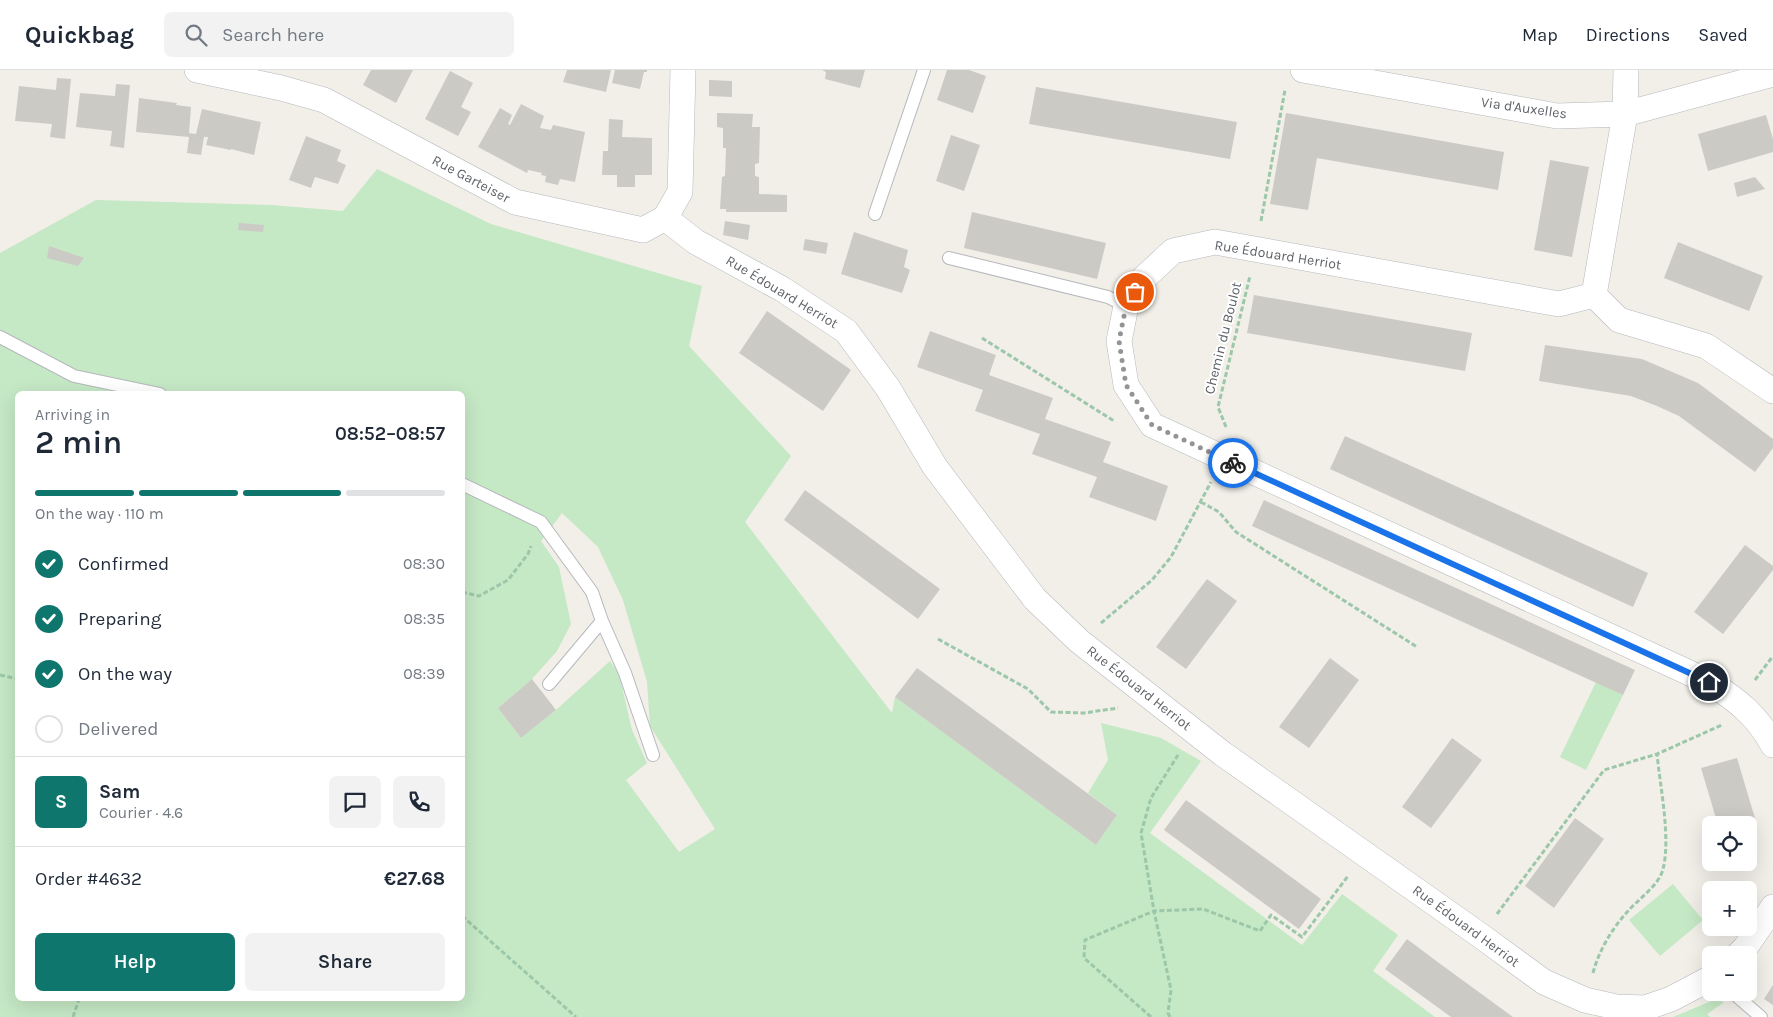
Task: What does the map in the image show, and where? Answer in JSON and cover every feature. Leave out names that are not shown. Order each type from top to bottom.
[{"type":"street","name":"Rue Garteiser","points":[[197,70],[281,88],[324,100],[515,202],[643,230],[665,218]]},
{"type":"street","points":[[665,218],[680,192],[683,70]]},
{"type":"street","points":[[1626,70],[1625,114],[1594,295],[1619,320],[1706,346],[1773,391]]},
{"type":"street","name":"Via d'Auxelles","points":[[1294,78],[1557,116],[1625,114],[1773,74]]},
{"type":"street","name":"Rue Édouard Herriot","points":[[665,218],[696,242],[782,290],[846,331],[888,388],[935,467],[1035,599],[1079,641],[1223,754],[1544,982],[1585,1000],[1646,1012],[1702,983]]},
{"type":"street","name":"Rue Édouard Herriot","points":[[1594,295],[1559,304],[1215,242],[1173,251],[1144,278],[1126,306],[1119,341],[1126,385],[1152,425],[1218,467],[1709,682],[1738,701],[1765,730],[1773,745]]},
{"type":"street","points":[[1746,946],[1773,907]]},
{"type":"lane","points":[[875,214],[924,70]]},
{"type":"lane","points":[[949,258],[1108,297],[1126,306]]},
{"type":"lane","points":[[0,337],[74,376],[146,391]]},
{"type":"lane","points":[[465,485],[541,522],[592,592],[602,621],[625,673],[653,755]]},
{"type":"lane","points":[[549,684],[602,621]]},
{"type":"lane","points":[[1742,1001],[1761,1017]]},
{"type":"path","points":[[1263,210],[1294,78]]},
{"type":"path","name":"Chemin du Boulot","points":[[1079,641],[1152,580],[1171,557],[1218,467],[1228,434],[1218,407],[1256,250]]},
{"type":"path","points":[[982,338],[1118,423],[1144,413]]},
{"type":"path","points":[[1201,502],[1219,512],[1236,532],[1417,647]]},
{"type":"path","points":[[465,593],[479,596],[508,580],[528,554],[541,522]]},
{"type":"path","points":[[938,639],[1028,689],[1051,712],[1084,712],[1158,703]]},
{"type":"path","points":[[0,675],[15,679]]},
{"type":"path","points":[[1170,1017],[1168,1013],[1171,990],[1140,834],[1151,798],[1193,730]]},
{"type":"path","points":[[1481,936],[1604,770],[1657,754],[1666,841],[1663,870],[1651,888],[1628,910],[1610,933],[1594,968],[1585,1000]]},
{"type":"path","points":[[1151,1017],[1084,958],[1085,940],[1154,911],[1203,909],[1260,931],[1271,915],[1302,937],[1365,854]]},
{"type":"path","points":[[465,919],[576,1017]]},
{"type":"path","points":[[73,1017],[78,1001]]},
{"type":"green space","points":[[377,169],[491,224],[702,286],[689,346],[791,456],[745,522],[892,713],[895,697],[1096,845],[1117,815],[1088,793],[1108,760],[1101,723],[1161,738],[1201,761],[1150,833],[1302,945],[1342,894],[1398,935],[1373,971],[1435,1017],[0,1017],[0,253],[96,200],[271,205],[343,211]],"holes":[[[562,513],[598,547],[623,600],[647,682],[650,726],[715,829],[679,852],[626,780],[647,763],[632,730],[619,674],[610,661],[556,710],[521,738],[498,708],[532,679],[557,651],[571,624],[559,567],[541,541]]]},
{"type":"green space","points":[[1596,682],[1623,695],[1586,770],[1560,757]]},
{"type":"green space","points":[[1673,884],[1702,919],[1702,921],[1660,956],[1629,920]]},
{"type":"green space","points":[[1711,1001],[1722,1001],[1723,1003],[1707,1014],[1710,1017],[1673,1017]]},
{"type":"building","points":[[371,70],[413,70],[396,103],[363,85]]},
{"type":"building","points":[[567,70],[611,70],[606,92],[563,82]]},
{"type":"building","points":[[615,70],[647,70],[647,72],[644,72],[640,89],[612,83]]},
{"type":"building","points":[[822,70],[865,70],[860,88],[825,79],[826,72]]},
{"type":"building","points":[[947,70],[969,70],[986,76],[973,113],[937,100]]},
{"type":"building","points":[[450,71],[473,83],[461,107],[471,112],[458,136],[425,119]]},
{"type":"building","points":[[57,78],[71,79],[65,139],[50,137],[52,124],[15,121],[19,86],[56,90]]},
{"type":"building","points":[[709,80],[732,81],[732,97],[709,96]]},
{"type":"building","points":[[116,84],[130,85],[124,148],[110,146],[112,131],[76,127],[80,93],[115,96]]},
{"type":"building","points":[[1036,87],[1237,122],[1230,159],[1029,124]]},
{"type":"building","points":[[139,98],[177,103],[176,105],[191,107],[189,133],[196,134],[202,109],[261,122],[254,155],[206,145],[208,137],[204,137],[201,155],[187,153],[189,137],[136,132]]},
{"type":"building","points":[[521,104],[544,116],[540,128],[551,130],[553,125],[585,132],[575,182],[560,179],[558,185],[545,182],[546,176],[541,175],[542,173],[528,170],[527,173],[478,147],[500,108],[512,115],[508,124],[510,125]]},
{"type":"building","points":[[717,113],[753,114],[752,127],[760,127],[759,163],[755,164],[755,176],[759,177],[759,194],[787,195],[787,212],[726,212],[726,209],[720,209],[722,177],[725,176],[726,148],[723,148],[723,128],[717,127]]},
{"type":"building","points":[[1286,113],[1504,152],[1498,190],[1317,158],[1308,210],[1270,204]]},
{"type":"building","points":[[1766,115],[1773,139],[1773,152],[1708,171],[1698,134]]},
{"type":"building","points":[[609,119],[623,120],[622,137],[652,138],[652,175],[635,175],[635,187],[617,187],[617,175],[602,175],[603,151],[608,151]]},
{"type":"building","points":[[951,135],[980,145],[964,191],[936,181]]},
{"type":"building","points":[[306,136],[341,150],[337,161],[346,165],[338,184],[315,177],[311,188],[289,180]]},
{"type":"building","points":[[1550,160],[1589,167],[1572,257],[1534,250]]},
{"type":"building","points":[[1755,177],[1765,189],[1737,197],[1734,183]]},
{"type":"building","points":[[972,212],[1106,243],[1097,279],[964,248]]},
{"type":"building","points":[[725,221],[750,225],[748,240],[723,235]]},
{"type":"building","points":[[239,223],[264,225],[263,232],[238,230]]},
{"type":"building","points":[[854,232],[908,250],[904,267],[910,270],[902,293],[841,274]]},
{"type":"building","points":[[805,239],[828,243],[826,254],[803,250]]},
{"type":"building","points":[[1678,242],[1763,276],[1749,311],[1664,278]]},
{"type":"building","points":[[49,246],[84,258],[78,266],[47,258]]},
{"type":"building","points":[[1254,295],[1472,333],[1465,371],[1247,333]]},
{"type":"building","points":[[767,311],[851,370],[823,411],[739,353]]},
{"type":"building","points":[[930,331],[996,355],[989,375],[1053,398],[1045,419],[1111,442],[1103,462],[1168,486],[1156,521],[1089,497],[1097,477],[1032,454],[1040,434],[975,411],[983,390],[917,367]]},
{"type":"building","points":[[1545,345],[1642,359],[1698,383],[1773,439],[1773,448],[1755,472],[1679,416],[1657,406],[1631,396],[1539,381]]},
{"type":"building","points":[[1345,436],[1648,573],[1633,607],[1330,469]]},
{"type":"building","points":[[805,490],[940,589],[918,619],[784,520]]},
{"type":"building","points":[[1264,500],[1635,670],[1623,695],[1252,526]]},
{"type":"building","points":[[1745,545],[1773,566],[1773,570],[1723,634],[1694,612]]},
{"type":"building","points":[[1207,579],[1237,601],[1186,669],[1156,647]]},
{"type":"building","points":[[1330,658],[1359,680],[1309,748],[1279,727]]},
{"type":"building","points":[[917,668],[1117,815],[1096,845],[895,697]]},
{"type":"building","points":[[532,679],[556,710],[521,738],[498,708]]},
{"type":"building","points":[[1452,738],[1482,760],[1431,828],[1402,807]]},
{"type":"building","points":[[1737,758],[1754,816],[1715,816],[1701,768]]},
{"type":"building","points":[[1186,800],[1321,899],[1299,929],[1164,830]]},
{"type":"building","points":[[1575,818],[1604,839],[1554,908],[1525,886]]},
{"type":"building","points":[[1407,939],[1513,1017],[1451,1017],[1385,969]]},
{"type":"building","points":[[1773,985],[1773,1005],[1764,999]]},
{"type":"way so far","points":[[1135,292],[1126,306],[1119,341],[1126,385],[1152,425],[1233,463]]},
{"type":"route","points":[[1233,463],[1709,682]]}]
